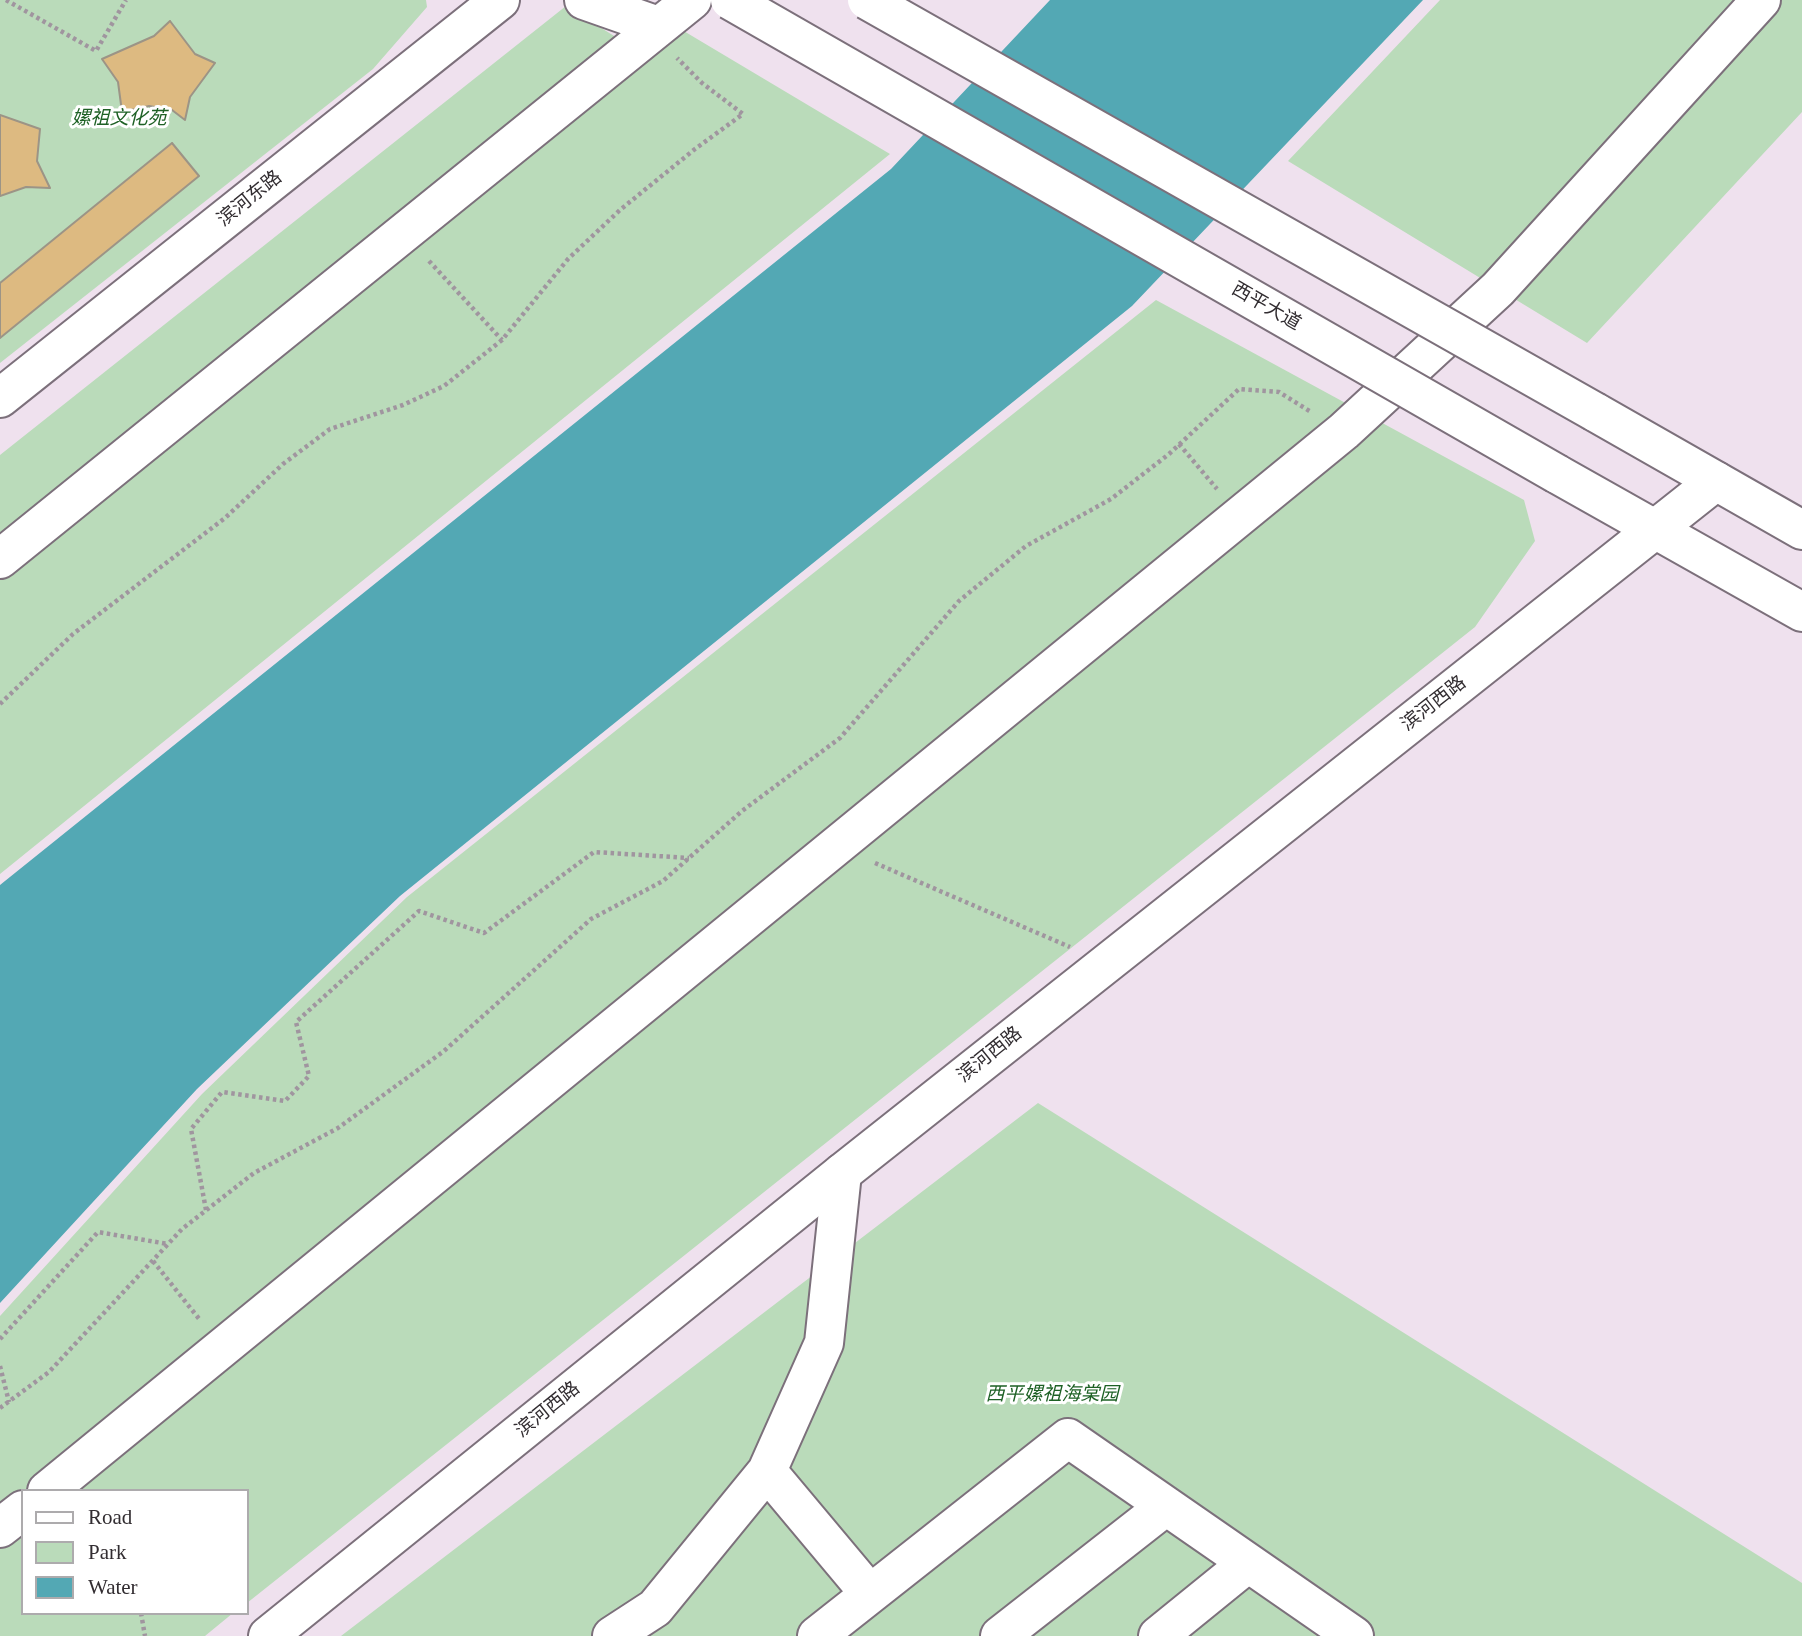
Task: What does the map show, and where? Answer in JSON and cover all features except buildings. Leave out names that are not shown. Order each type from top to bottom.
[{"type":"street","name":"滨河东路","points":[[0,398],[500,0]]},
{"type":"street","points":[[584,0],[654,29]]},
{"type":"street","points":[[0,559],[692,0]]},
{"type":"street","name":"西平大道","points":[[730,0],[1802,612]]},
{"type":"street","points":[[867,0],[1802,530]]},
{"type":"street","points":[[49,1489],[1343,431],[1498,289],[1761,0]]},
{"type":"street","name":"滨河西路","points":[[268,1636],[1106,962],[1716,481]]},
{"type":"street","points":[[612,1636],[655,1608],[767,1471],[824,1343],[842,1173]]},
{"type":"street","points":[[817,1636],[1068,1438],[1248,1563],[1340,1633]]},
{"type":"street","points":[[767,1471],[870,1594]]},
{"type":"street","points":[[1000,1636],[1166,1506]]},
{"type":"street","points":[[0,1528],[21,1512]]},
{"type":"street","points":[[1158,1636],[1248,1563]]},
{"type":"path","points":[[6,0],[96,51],[126,0]]},
{"type":"path","points":[[0,704],[73,634],[225,518],[283,464],[330,429],[404,405],[444,386],[502,340],[568,259],[631,201],[743,114],[702,83],[654,29]]},
{"type":"path","points":[[404,233],[502,340]]},
{"type":"path","points":[[0,1408],[49,1372],[168,1244],[206,1210],[254,1172],[338,1128],[444,1051],[591,919],[663,881],[742,811],[840,738],[959,601],[1026,546],[1111,499],[1179,444],[1239,389],[1279,392],[1343,431]]},
{"type":"path","points":[[1179,444],[1240,516]]},
{"type":"path","points":[[836,846],[1106,962]]},
{"type":"path","points":[[206,1210],[191,1129],[222,1092],[285,1101],[309,1076],[296,1022],[419,911],[484,933],[594,852],[690,858]]},
{"type":"path","points":[[0,1339],[98,1232],[168,1244]]},
{"type":"path","points":[[153,1261],[223,1348]]},
{"type":"path","points":[[0,1366],[9,1402]]},
{"type":"path","points":[[141,1615],[145,1636]]},
{"type":"green space","name":"嫘祖文化苑","points":[[0,0],[426,0],[427,7],[373,69],[0,363]]},
{"type":"green space","points":[[1440,0],[1802,0],[1802,112],[1587,343],[1288,161]]},
{"type":"green space","points":[[566,6],[651,59],[677,27],[890,154],[0,874],[0,455]]},
{"type":"green space","points":[[1156,300],[1524,500],[1535,541],[1475,627],[248,1602],[248,1489],[21,1489],[21,1615],[231,1615],[205,1636],[0,1636],[0,1316],[202,1094],[407,897]]},
{"type":"green space","name":"西平嫘祖海棠园","points":[[1038,1103],[1802,1583],[1802,1636],[341,1636]]},
{"type":"water","points":[[1050,0],[1423,0],[1132,306],[400,896],[197,1089],[0,1303],[0,885],[891,169]]}]
